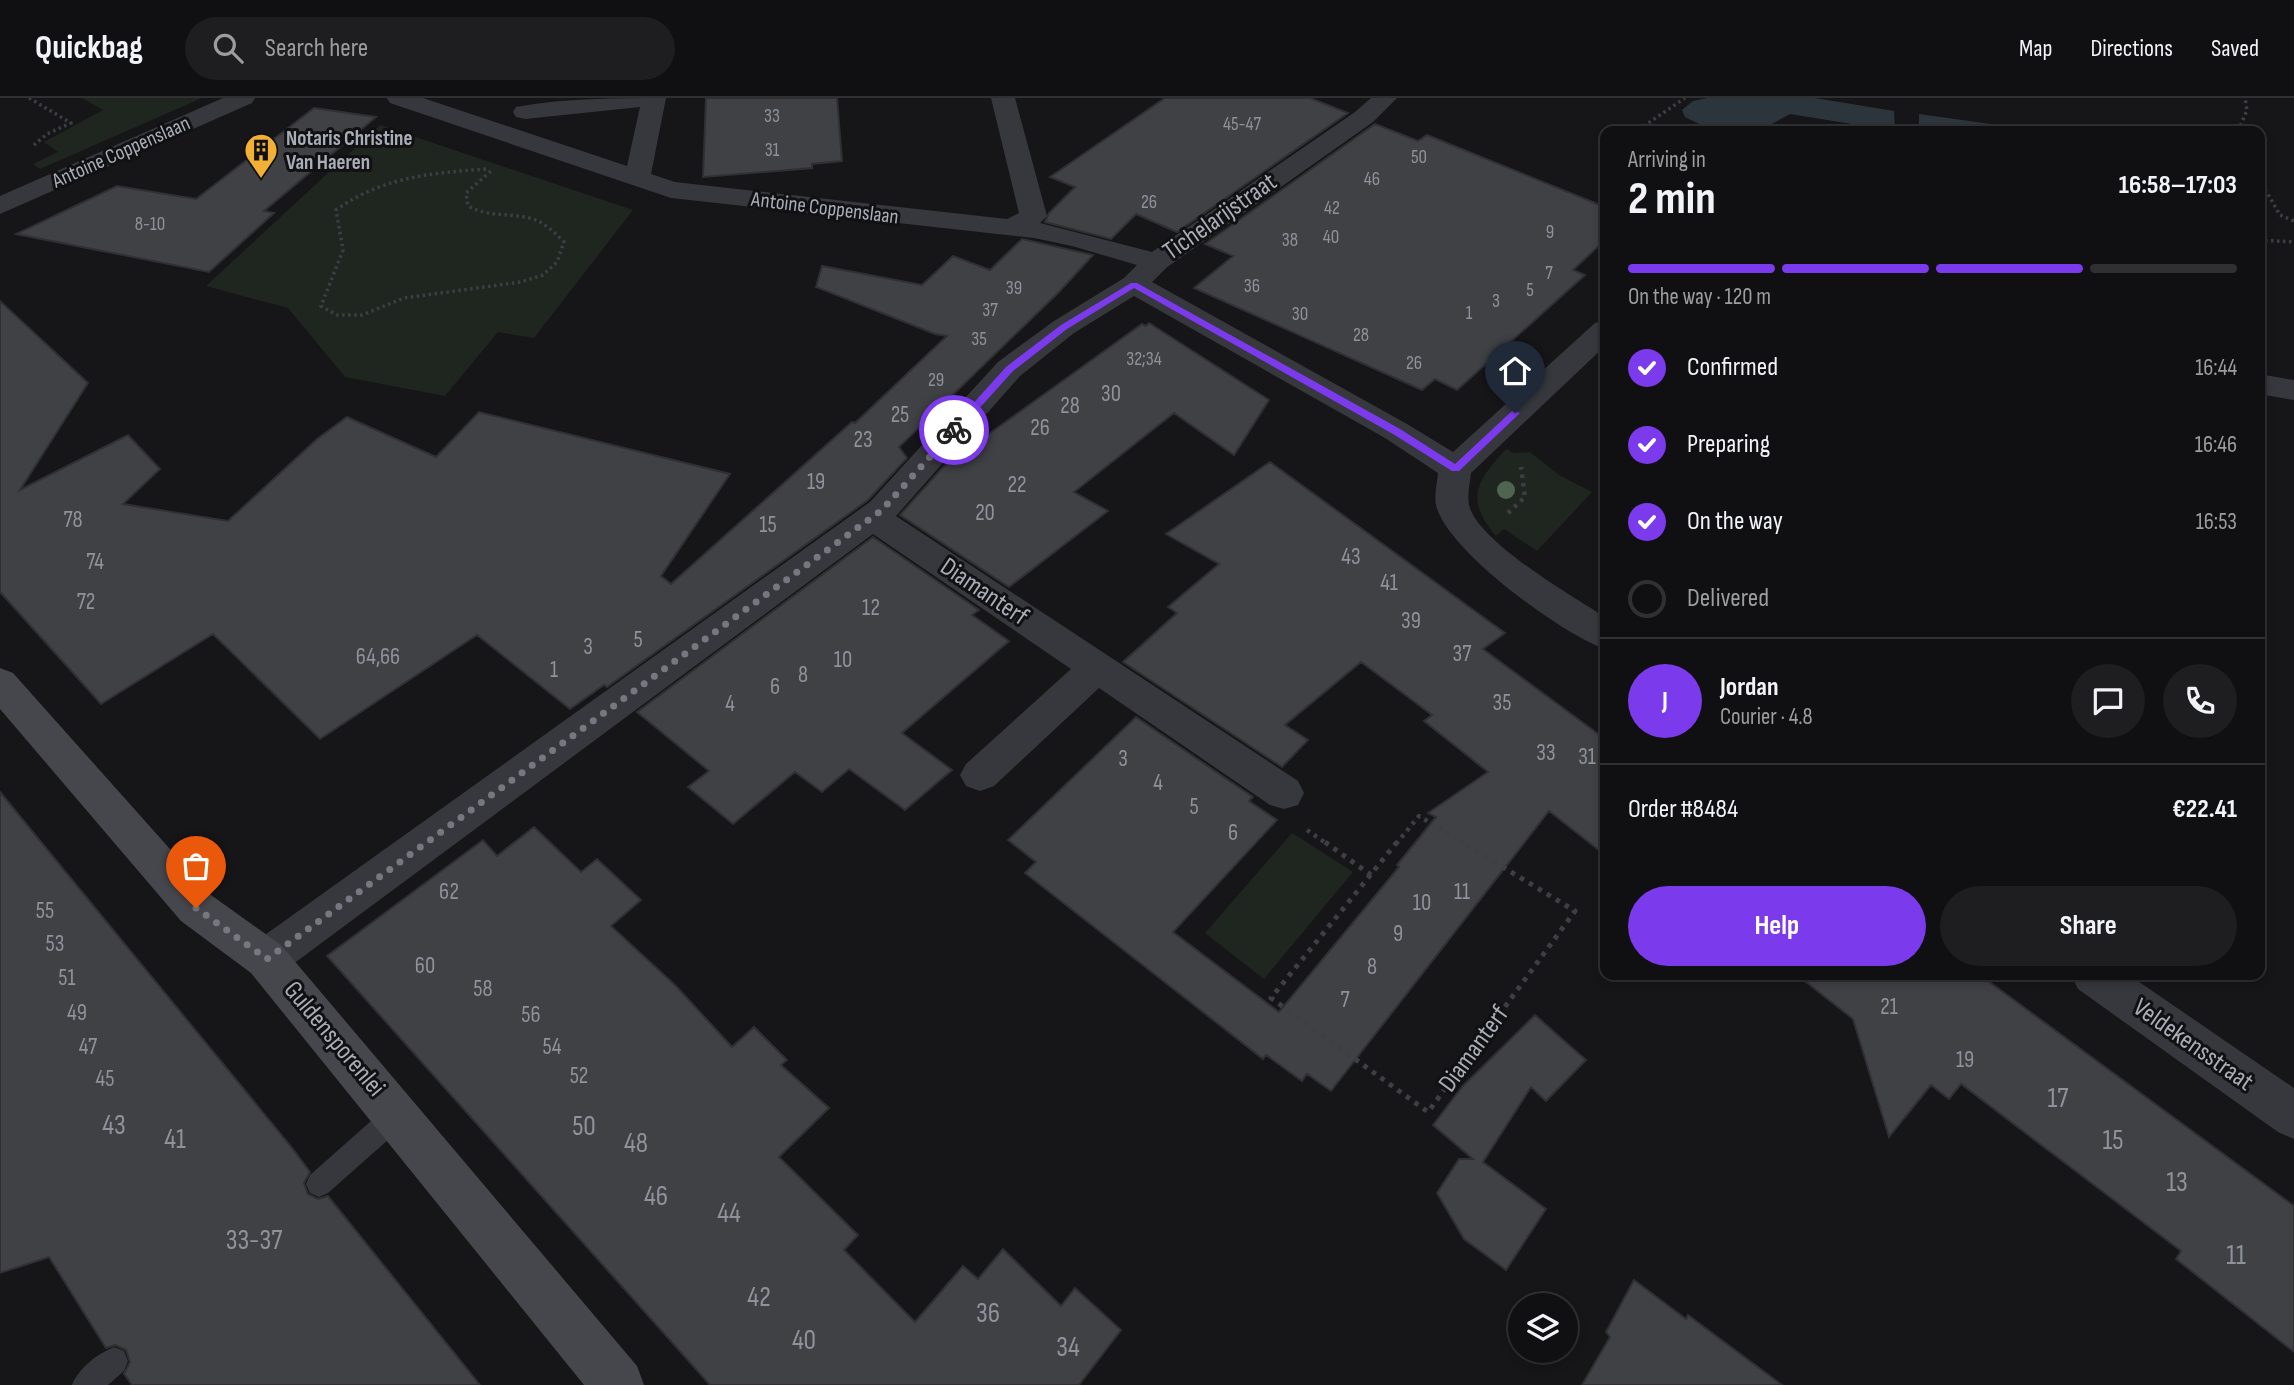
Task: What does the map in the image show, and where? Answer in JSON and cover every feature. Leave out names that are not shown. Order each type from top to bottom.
[{"type":"street","name":"Antoine Coppenslaan","points":[[0,206],[243,98]]},
{"type":"street","name":"Antoine Coppenslaan","points":[[399,98],[671,190],[995,227],[1015,226],[1117,249],[1156,262]]},
{"type":"street","points":[[1003,98],[1033,216],[1015,226]]},
{"type":"street","name":"Tichelarijstraat","points":[[267,959],[882,510],[1009,369],[1064,327],[1134,285],[1156,262],[1364,117],[1385,98]]},
{"type":"street","points":[[524,112],[654,99],[637,178]]},
{"type":"street","points":[[1134,285],[1396,431],[1455,469]]},
{"type":"street","points":[[1600,333],[1455,469],[1453,507],[1464,530],[1489,555],[1600,632]]},
{"type":"street","points":[[2265,385],[2294,390]]},
{"type":"street","name":"Diamanterf","points":[[872,517],[1284,793]]},
{"type":"street","points":[[980,775],[1097,667]]},
{"type":"street","name":"Guldensporenlei","points":[[0,683],[196,908],[267,959],[618,1385]]},
{"type":"street","name":"Veldekensstraat","points":[[2100,980],[2294,1116]]},
{"type":"lane","points":[[319,1184],[397,1115]]},
{"type":"lane","points":[[86,1385],[114,1361]]},
{"type":"path","points":[[28,150],[47,134],[71,123],[29,98]]},
{"type":"path","points":[[1644,126],[1685,98]]},
{"type":"path","points":[[2240,126],[2246,110],[2245,98]]},
{"type":"path","points":[[495,168],[466,193],[468,206],[481,215],[505,219],[528,218],[544,225],[564,242],[557,262],[543,275],[522,282],[404,298],[362,315],[337,315],[321,306],[327,287],[342,260],[343,242],[334,223],[335,211],[353,196],[398,177],[495,168]]},
{"type":"path","points":[[2265,190],[2280,215],[2294,221]]},
{"type":"path","points":[[2265,240],[2294,242]]},
{"type":"path","points":[[1477,543],[1525,497],[1517,440],[1497,430]]},
{"type":"path","points":[[1284,793],[1292,819],[1371,875]]},
{"type":"path","name":"Diamanterf","points":[[1419,816],[1575,911],[1428,1112],[1271,998],[1371,875],[1419,816]]},
{"type":"shaded area","points":[[82,98],[202,98],[40,169],[33,164],[58,152],[44,142],[103,110]]},
{"type":"shaded area","points":[[1707,98],[1815,98],[1894,111],[1895,126],[1864,126],[1790,114],[1768,126],[1703,126],[1685,117],[1682,110],[1693,101]]},
{"type":"shaded area","points":[[1919,114],[2006,126],[1919,126]]},
{"type":"shaded area","points":[[380,125],[633,210],[534,338],[498,332],[445,396],[345,377],[288,308],[206,286]]},
{"type":"shaded area","points":[[1506,449],[1514,453],[1530,452],[1559,475],[1592,492],[1537,551],[1504,529],[1496,536],[1480,511],[1478,490],[1488,471]]},
{"type":"shaded area","points":[[1292,833],[1353,872],[1264,979],[1205,933]]},
{"type":"building","points":[[706,98],[837,98],[842,161],[812,164],[812,168],[703,177]]},
{"type":"building","points":[[1165,98],[1310,98],[1348,113],[1177,232],[1136,214],[1111,239],[1045,222],[1049,213],[1075,187],[1050,177]]},
{"type":"building","points":[[314,108],[376,117],[264,211],[274,213],[209,272],[16,234],[117,186],[196,199]]},
{"type":"building","points":[[1375,124],[1418,141],[1427,135],[1600,205],[1600,245],[1573,270],[1585,275],[1457,390],[1435,379],[1422,390],[1194,288],[1233,256],[1205,244]]},
{"type":"building","points":[[1022,239],[1093,255],[1059,292],[899,447],[907,458],[868,500],[607,687],[604,685],[570,709],[477,635],[320,739],[213,634],[101,704],[0,592],[0,301],[88,383],[20,490],[128,435],[160,469],[123,504],[228,521],[317,439],[347,417],[436,457],[479,412],[730,474],[661,576],[671,584],[852,422],[855,423],[947,336],[935,334],[816,287],[822,266],[922,285],[953,256],[990,270]]},
{"type":"building","points":[[1149,323],[1269,400],[1234,455],[1174,413],[1074,492],[1108,511],[1009,587],[900,515],[944,466],[1142,324],[1146,326]]},
{"type":"building","points":[[1270,462],[1505,633],[1483,649],[1600,735],[1600,851],[1549,811],[1331,1091],[1307,1074],[1302,1081],[1266,1055],[1263,1059],[1025,873],[1036,862],[1008,840],[1136,717],[1253,797],[1249,801],[1277,820],[1173,932],[1279,1012],[1399,867],[1397,865],[1436,817],[1428,813],[1488,772],[1424,721],[1432,715],[1361,662],[1285,725],[1308,740],[1282,767],[1123,662],[1177,613],[1168,607],[1219,564],[1166,534]]},
{"type":"building","points":[[873,537],[979,610],[972,615],[1009,641],[902,733],[952,770],[905,810],[849,769],[822,792],[795,772],[733,824],[688,787],[709,771],[637,712]]},
{"type":"building","points":[[0,792],[293,1149],[310,1172],[304,1183],[308,1194],[318,1199],[328,1196],[480,1385],[132,1385],[124,1374],[130,1362],[126,1350],[115,1345],[106,1348],[49,1257],[0,1273]]},
{"type":"building","points":[[534,827],[581,872],[597,859],[641,900],[611,926],[676,986],[732,1047],[754,1027],[787,1060],[781,1065],[829,1108],[779,1157],[858,1235],[844,1250],[915,1322],[963,1266],[978,1279],[1003,1249],[1061,1306],[1075,1288],[1121,1330],[1079,1385],[710,1385],[327,956],[483,840],[497,856]]},
{"type":"building","points":[[1803,980],[1987,980],[2294,1206],[2294,1352],[2176,1259],[2181,1251],[1961,1084],[1949,1099],[1931,1085],[1889,1137],[1853,1019]]},
{"type":"building","points":[[1535,1015],[1586,1060],[1546,1101],[1531,1087],[1483,1162],[1546,1209],[1506,1270],[1464,1239],[1437,1193],[1459,1159],[1473,1159],[1433,1125],[1462,1087]]},
{"type":"building","points":[[1634,1280],[1686,1319],[1688,1315],[1782,1385],[1582,1385],[1610,1337],[1606,1332]]},
{"type":"way so far","points":[[196,908],[267,959],[882,510],[954,430]]},
{"type":"place","name":"Notaris Christine Van Haeren","points":[[261,180]]},
{"type":"route","points":[[954,430],[1009,369],[1064,327],[1134,285],[1396,431],[1455,469],[1515,413]]}]
